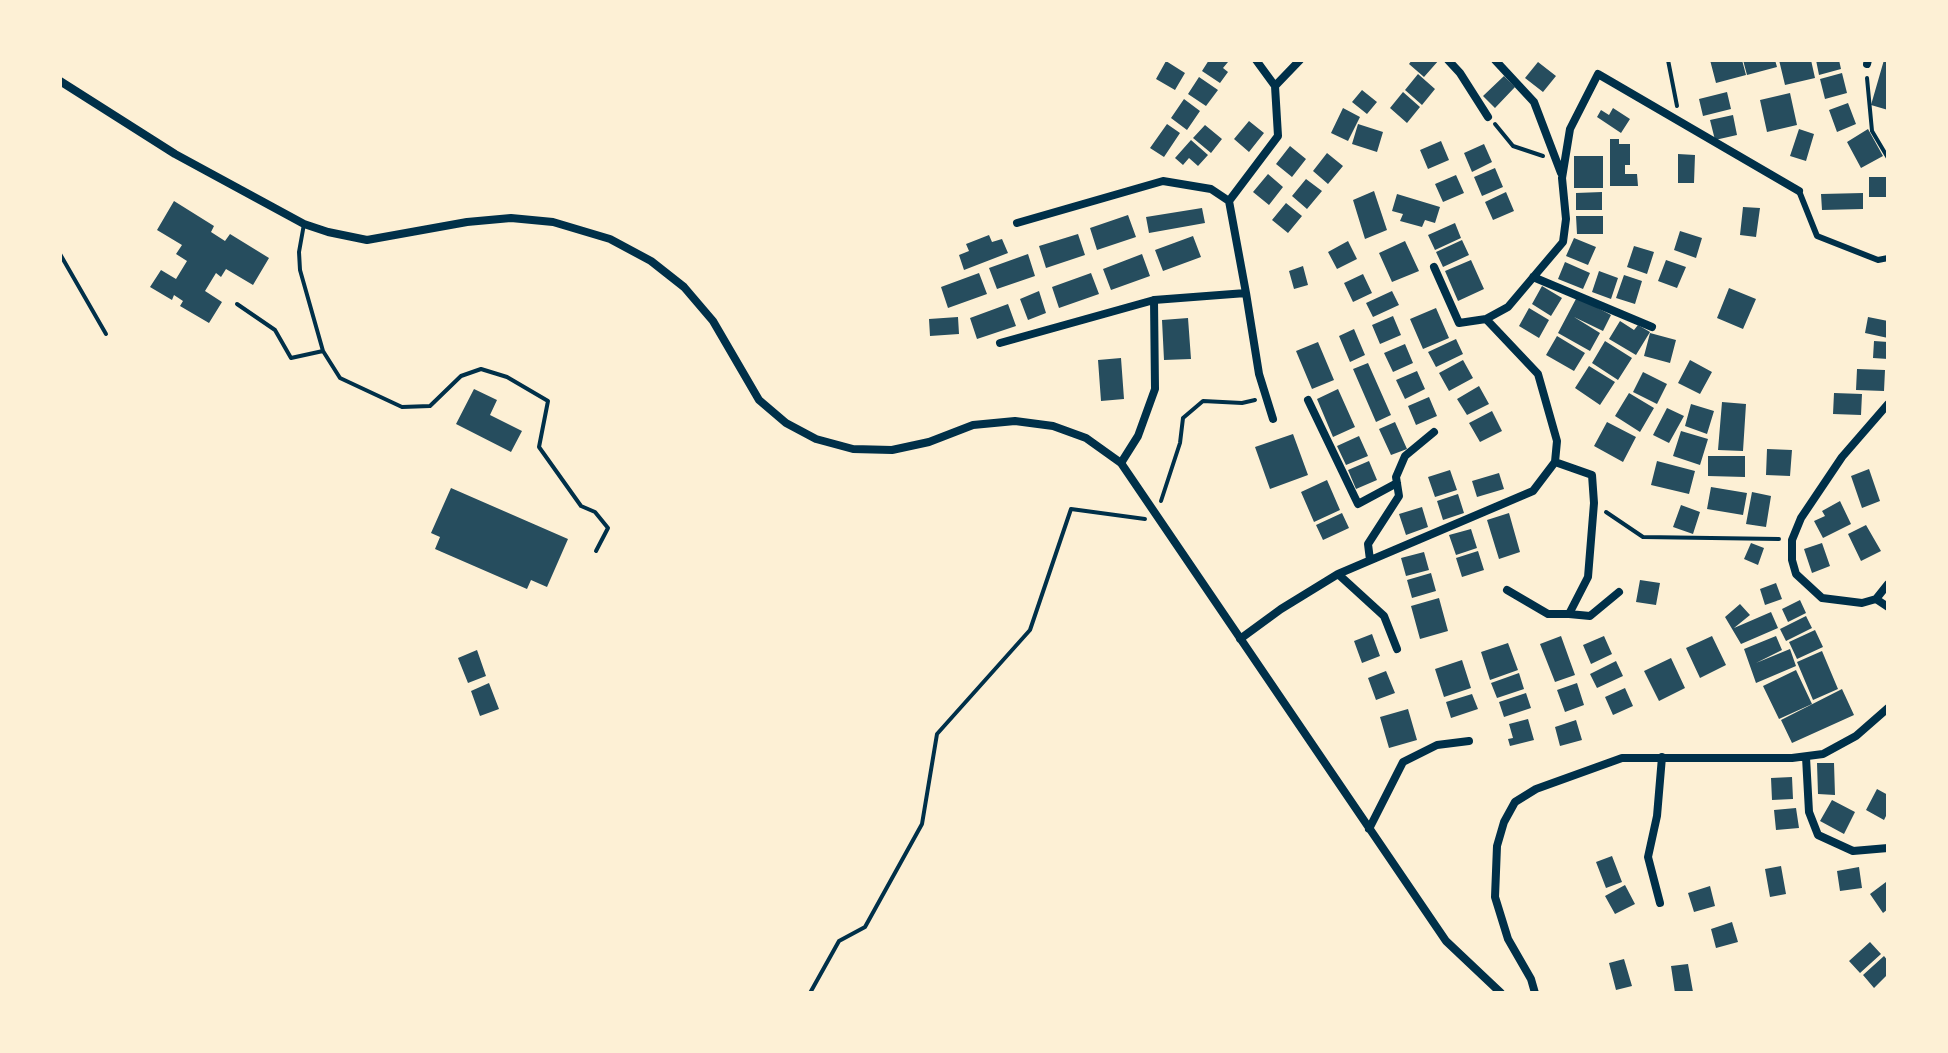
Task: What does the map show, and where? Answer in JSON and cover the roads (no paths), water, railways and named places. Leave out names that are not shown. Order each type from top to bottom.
[{"type":"street","points":[[1256,60],[1275,86],[1278,136],[1229,201],[1272,419]]},
{"type":"street","points":[[1275,86],[1300,60]]},
{"type":"street","points":[[1448,60],[1488,117]]},
{"type":"street","points":[[1434,267],[1459,324],[1486,319],[1508,307],[1563,242],[1566,219],[1557,161],[1534,102],[1495,60]]},
{"type":"street","points":[[1562,178],[1570,129],[1598,74],[1798,191],[1817,236],[1878,260],[1888,258]]},
{"type":"street","points":[[60,81],[175,154],[304,224],[349,238],[367,240],[488,220],[535,220],[573,226],[632,250],[676,280],[713,321],[759,400],[800,432],[834,446],[872,451],[911,447],[973,426],[1015,422],[1054,426],[1086,438],[1120,464],[1446,941],[1501,993]]},
{"type":"street","points":[[1017,224],[1163,182],[1211,190],[1229,201]]},
{"type":"street","points":[[1533,277],[1652,327]]},
{"type":"street","points":[[1000,343],[1154,300],[1246,292]]},
{"type":"street","points":[[1120,464],[1138,436],[1155,389],[1154,300]]},
{"type":"street","points":[[1240,639],[1281,608],[1338,574],[1533,490],[1556,462],[1557,441],[1538,374],[1486,319]]},
{"type":"street","points":[[1308,400],[1358,504],[1397,483]]},
{"type":"street","points":[[1888,404],[1842,457],[1792,540],[1796,574],[1822,598],[1862,603],[1876,599],[1888,584]]},
{"type":"street","points":[[1370,560],[1368,544],[1399,496],[1396,476],[1405,456],[1434,432]]},
{"type":"street","points":[[1556,462],[1592,475],[1594,503],[1588,577],[1569,614]]},
{"type":"street","points":[[1338,574],[1384,616],[1397,650]]},
{"type":"street","points":[[1507,590],[1548,614],[1590,616],[1618,592]]},
{"type":"street","points":[[1876,599],[1888,606]]},
{"type":"street","points":[[1535,993],[1504,927],[1495,897],[1497,846],[1515,802],[1536,789],[1613,760],[1806,757],[1843,745],[1888,708]]},
{"type":"street","points":[[1369,829],[1403,762],[1437,744],[1469,741]]},
{"type":"street","points":[[1660,903],[1648,857],[1657,816],[1662,757]]},
{"type":"street","points":[[1806,757],[1810,818],[1820,838],[1853,851],[1888,848]]},
{"type":"lane","points":[[304,224],[298,262],[323,351],[340,378],[402,408],[430,406],[461,376],[481,369],[507,378],[548,401],[539,447],[581,506],[595,512],[608,528],[596,551]]},
{"type":"lane","points":[[60,254],[106,334]]},
{"type":"lane","points":[[237,304],[275,330],[290,358],[323,351]]}]
